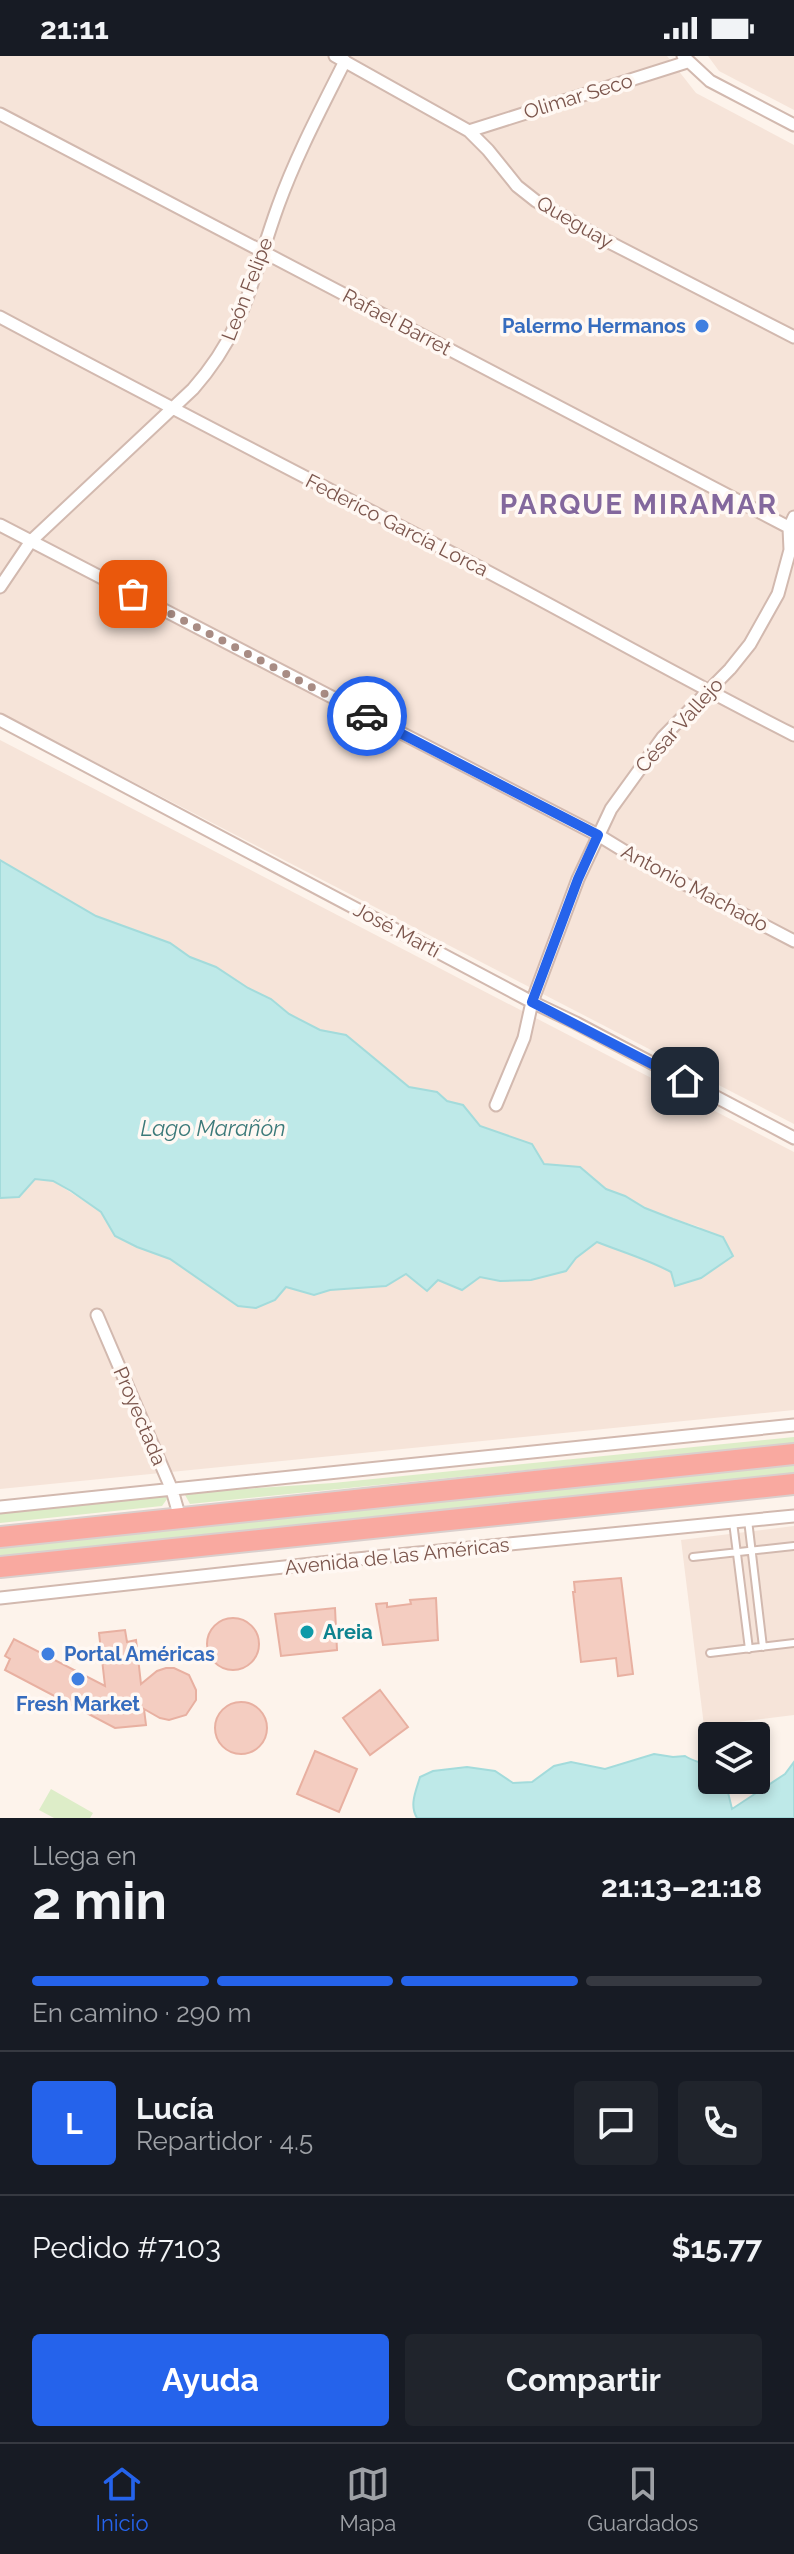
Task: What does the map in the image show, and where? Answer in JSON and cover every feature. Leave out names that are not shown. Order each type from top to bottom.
[{"type":"highway","points":[[0,1537],[794,1454]]},
{"type":"highway","name":"Avenida de las Américas","points":[[0,1567],[794,1484]]},
{"type":"street","name":"Queguay","points":[[340,59],[469,131],[517,186],[536,201],[794,337]]},
{"type":"street","name":"León Felipe","points":[[0,587],[31,541],[213,367],[229,341],[250,294],[289,177],[340,59]]},
{"type":"street","name":"Olimar Seco","points":[[469,131],[685,59]]},
{"type":"street","points":[[685,59],[710,81],[794,125]]},
{"type":"street","name":"Rafael Barret","points":[[0,114],[792,525]]},
{"type":"street","name":"Federico García Lorca","points":[[0,317],[794,735]]},
{"type":"street","name":"Antonio Machado","points":[[0,525],[598,835],[639,860],[794,941]]},
{"type":"street","name":"César Vallejo","points":[[496,1105],[524,1038],[532,1002],[578,879],[611,809],[645,759],[750,644],[769,614],[785,572],[792,525]]},
{"type":"street","name":"José Martí","points":[[0,720],[794,1138]]},
{"type":"street","name":"Proyectada","points":[[97,1315],[172,1490],[180,1518]]},
{"type":"street","points":[[0,1507],[794,1425]]},
{"type":"street","name":"Avenida de las Américas","points":[[0,1598],[794,1516]]},
{"type":"lane","points":[[748,1520],[763,1647]]},
{"type":"lane","points":[[733,1522],[749,1649]]},
{"type":"lane","points":[[693,1557],[794,1546]]},
{"type":"lane","points":[[710,1653],[794,1643]]},
{"type":"shaded area","points":[[0,56],[667,56],[696,93],[794,145],[794,1124],[0,713]]},
{"type":"shaded area","points":[[708,56],[794,56],[794,110],[719,71]]},
{"type":"shaded area","points":[[0,740],[794,1152],[794,1410],[0,1489],[0,1198],[19,1197],[35,1179],[53,1181],[101,1212],[116,1236],[170,1259],[238,1306],[255,1308],[275,1300],[285,1287],[314,1295],[330,1290],[386,1286],[406,1274],[437,1280],[480,1277],[500,1281],[566,1271],[597,1241],[650,1260],[671,1272],[675,1286],[700,1227],[645,1208],[605,1189],[580,1167],[544,1164],[504,1136],[479,1126],[463,1106],[447,1101],[437,1092],[409,1087],[346,1035],[320,1030],[216,967],[190,957],[170,943],[96,916],[0,860]]},
{"type":"shaded area","points":[[794,1526],[794,1715],[737,1722],[704,1722],[681,1540]]},
{"type":"green space","points":[[794,1437],[794,1443],[190,1504],[184,1493],[333,1483]]},
{"type":"green space","points":[[794,1464],[794,1478],[0,1558],[0,1544]]},
{"type":"green space","points":[[165,1495],[167,1499],[162,1506],[0,1523],[0,1513]]},
{"type":"green space","points":[[51,1789],[93,1813],[90,1818],[54,1818],[39,1810]]},
{"type":"water","name":"Lago Marañón","points":[[0,860],[96,916],[170,943],[190,957],[216,967],[320,1030],[346,1035],[409,1087],[437,1092],[447,1101],[463,1105],[480,1126],[532,1144],[544,1164],[580,1167],[606,1189],[645,1208],[723,1237],[733,1256],[701,1278],[675,1286],[671,1272],[597,1242],[576,1258],[566,1271],[531,1280],[500,1281],[480,1277],[462,1290],[438,1280],[427,1291],[406,1274],[386,1286],[330,1290],[314,1295],[286,1287],[275,1300],[256,1308],[238,1306],[170,1259],[115,1236],[101,1212],[53,1181],[35,1179],[19,1197],[0,1198]]},
{"type":"water","points":[[654,1754],[685,1756],[698,1762],[698,1794],[728,1794],[732,1809],[755,1794],[770,1794],[770,1784],[785,1774],[794,1762],[794,1818],[417,1818],[415,1813],[414,1798],[420,1777],[433,1771],[467,1767],[495,1771],[513,1783],[532,1782],[554,1766],[571,1762],[605,1769]]},
{"type":"building","points":[[621,1578],[633,1674],[618,1676],[616,1658],[581,1662],[573,1592],[574,1582]]},
{"type":"building","points":[[436,1598],[438,1640],[383,1645],[376,1604],[387,1603],[387,1607],[411,1604],[410,1600]]},
{"type":"building","name":"Areia","points":[[335,1608],[337,1650],[281,1656],[275,1614]]},
{"type":"building","points":[[233,1618],[252,1625],[259,1644],[252,1663],[233,1670],[214,1663],[207,1644],[214,1625]]},
{"type":"building","points":[[125,1630],[127,1642],[136,1640],[141,1684],[166,1668],[189,1675],[196,1690],[196,1700],[186,1715],[169,1720],[144,1709],[146,1725],[115,1728],[5,1670],[10,1659],[5,1656],[14,1639],[105,1686],[99,1633]]},
{"type":"building","points":[[380,1690],[408,1727],[370,1755],[343,1718]]},
{"type":"building","points":[[241,1702],[260,1709],[267,1728],[260,1747],[241,1754],[222,1747],[215,1728],[222,1709]]},
{"type":"building","points":[[315,1751],[357,1769],[339,1812],[297,1794]]},
{"type":"way so far","points":[[133,594],[367,716]]},
{"type":"place","name":"Palermo Hermanos","points":[[702,326]]},
{"type":"place","name":"Areia","points":[[307,1632]]},
{"type":"place","name":"Portal Américas","points":[[48,1654]]},
{"type":"place","name":"Fresh Market","points":[[78,1679]]},
{"type":"district","name":"PARQUE MIRAMAR","points":[[639,504]]},
{"type":"route","points":[[367,716],[598,835],[578,879],[532,1002],[685,1081]]}]
